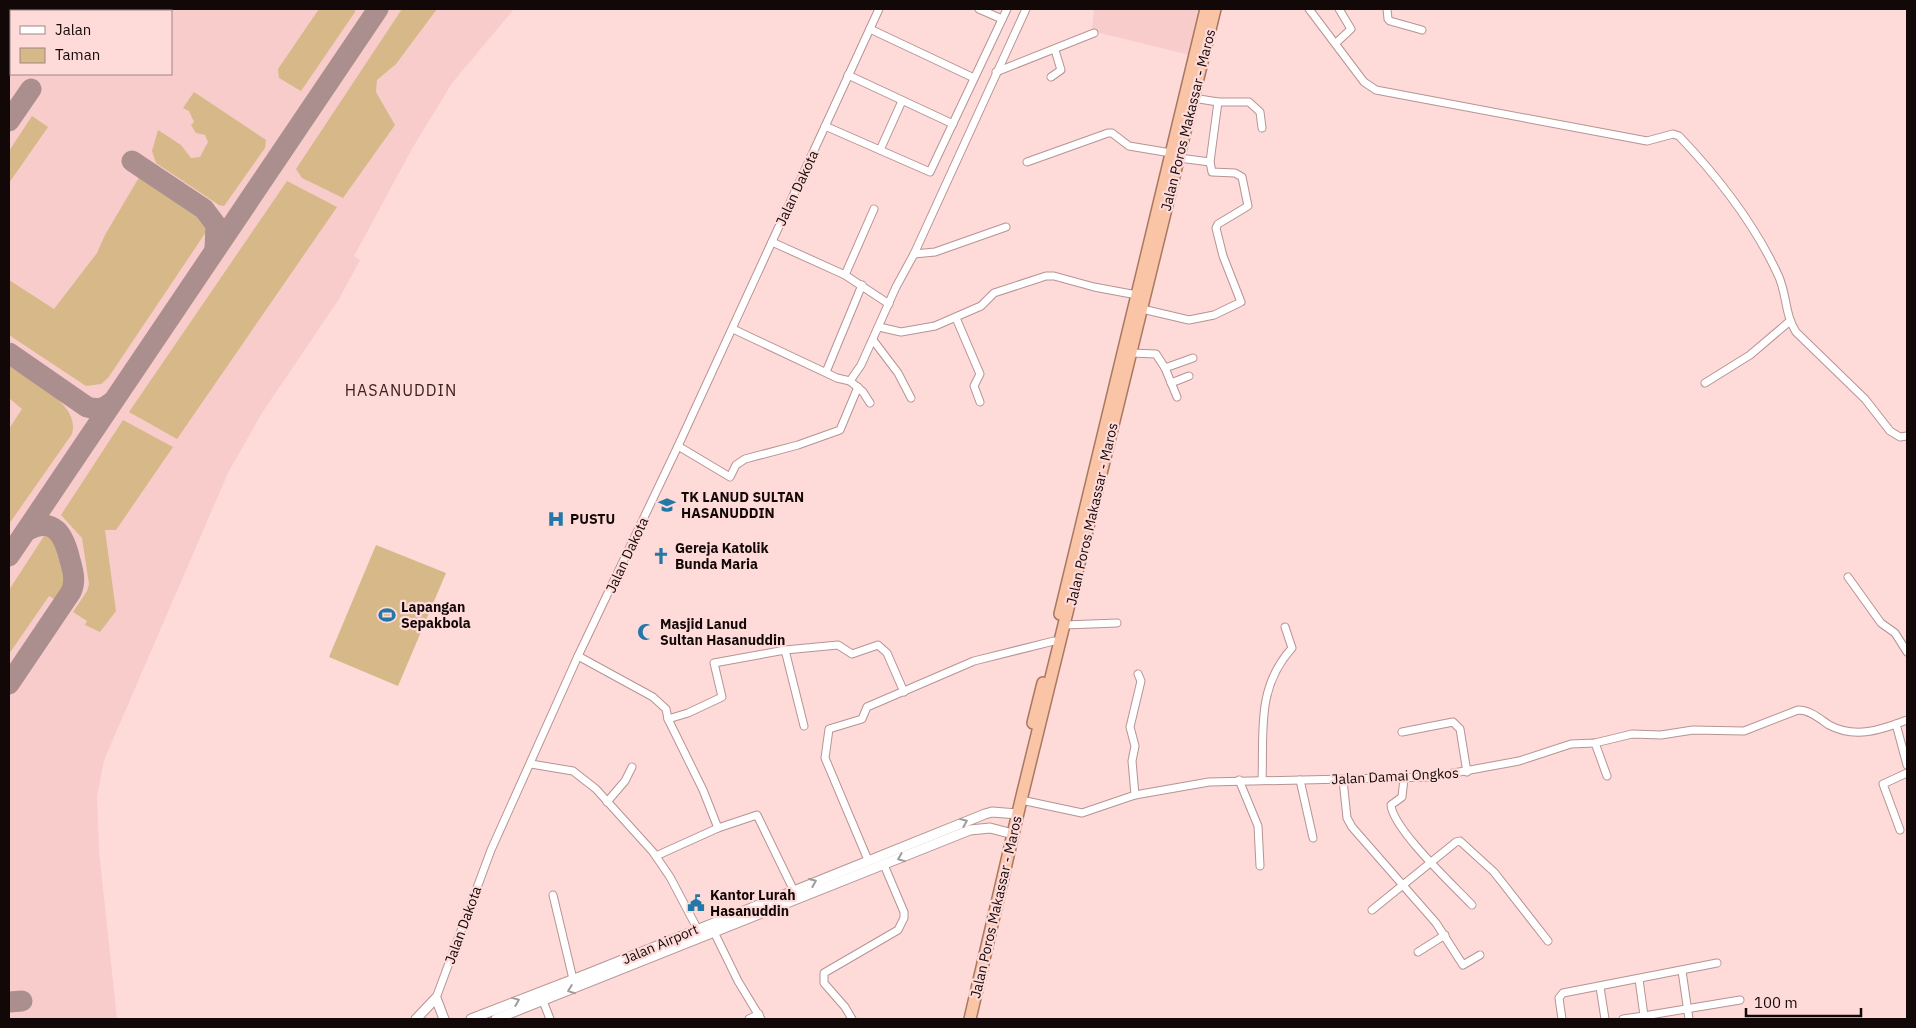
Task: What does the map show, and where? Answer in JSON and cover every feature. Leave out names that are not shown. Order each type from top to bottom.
[{"type":"highway","name":"Jalan Poros Makassar - Maros","points":[[970,1019],[1014,814],[1054,641],[1133,328],[1142,309],[1206,9]]},
{"type":"highway","name":"Jalan Poros Makassar - Maros","points":[[1014,814],[1021,800],[1066,625],[1131,353],[1137,295],[1193,98],[1215,9]]},
{"type":"highway","name":"Jalan Poros Makassar - Maros","points":[[963,1019],[1010,833]]},
{"type":"street","name":"Jalan Dakota","points":[[436,998],[488,857],[578,656],[678,446],[880,9]]},
{"type":"street","points":[[979,9],[1002,19]]},
{"type":"street","points":[[825,126],[930,172],[1007,9]]},
{"type":"street","points":[[850,381],[856,374],[914,254],[1026,9]]},
{"type":"street","points":[[1309,9],[1364,82],[1376,90],[1647,141],[1673,134],[1680,136],[1742,209],[1779,278],[1787,301],[1790,322],[1796,332],[1865,399],[1890,431],[1900,436],[1907,436]]},
{"type":"street","points":[[1336,43],[1351,30],[1339,9]]},
{"type":"street","points":[[1387,9],[1390,22],[1422,30]]},
{"type":"street","points":[[870,29],[974,78]]},
{"type":"street","points":[[996,72],[1094,33]]},
{"type":"street","points":[[1051,77],[1061,70],[1055,50]]},
{"type":"street","points":[[848,75],[953,124]]},
{"type":"street","points":[[1193,98],[1218,102],[1244,100],[1255,105],[1260,112],[1262,128]]},
{"type":"street","points":[[880,150],[902,101]]},
{"type":"street","points":[[1142,309],[1189,320],[1211,316],[1240,302],[1223,256],[1216,228],[1218,224],[1248,206],[1239,173],[1212,172],[1210,162],[1218,102]]},
{"type":"street","points":[[1026,162],[1112,133],[1129,146],[1210,162]]},
{"type":"street","points":[[845,275],[874,210]]},
{"type":"street","points":[[914,254],[936,252],[1006,227]]},
{"type":"street","points":[[772,242],[845,275],[889,304]]},
{"type":"street","points":[[879,327],[901,332],[910,331],[956,318],[980,306],[994,293],[1046,276],[1054,276],[1094,287],[1137,295]]},
{"type":"street","points":[[826,372],[862,285]]},
{"type":"street","points":[[956,318],[980,374],[974,386],[980,402]]},
{"type":"street","points":[[1705,383],[1750,355],[1790,322]]},
{"type":"street","points":[[732,329],[850,381],[858,387],[870,403]]},
{"type":"street","points":[[873,340],[898,373],[911,398]]},
{"type":"street","points":[[1131,353],[1156,354],[1165,368],[1177,397]]},
{"type":"street","points":[[1165,368],[1193,358]]},
{"type":"street","points":[[1171,383],[1189,376]]},
{"type":"street","points":[[678,446],[730,477],[736,465],[745,459],[798,445],[840,430],[858,387]]},
{"type":"street","points":[[1848,577],[1881,623],[1895,633],[1907,652]]},
{"type":"street","points":[[1066,625],[1118,623]]},
{"type":"street","points":[[1262,780],[1262,715],[1276,670],[1292,648],[1285,627]]},
{"type":"street","points":[[868,860],[825,758],[829,729],[836,725],[862,719],[867,707],[974,661],[1054,641]]},
{"type":"street","points":[[668,719],[688,713],[722,697],[714,663],[785,650],[838,646],[852,654],[878,645],[887,653],[904,692]]},
{"type":"street","points":[[785,650],[804,726]]},
{"type":"street","points":[[578,656],[653,697],[666,709],[668,719],[704,790],[718,828]]},
{"type":"street","points":[[1135,795],[1132,761],[1135,746],[1130,730],[1141,681],[1138,674]]},
{"type":"street","name":"Jalan Damai Ongkos","points":[[1021,800],[1082,813],[1135,795],[1180,786],[1239,780],[1404,778],[1467,772],[1519,762],[1571,744],[1596,743],[1632,734],[1661,735],[1693,730],[1744,731],[1798,710],[1807,712],[1844,732],[1865,733],[1907,720]]},
{"type":"street","points":[[1402,732],[1453,722],[1460,729],[1467,772]]},
{"type":"street","points":[[1896,724],[1907,765]]},
{"type":"street","points":[[1596,743],[1607,776]]},
{"type":"street","points":[[530,764],[573,771],[588,782],[656,856],[672,881],[697,928]]},
{"type":"street","points":[[607,802],[621,787],[632,767]]},
{"type":"street","points":[[1900,830],[1883,784],[1907,773]]},
{"type":"street","points":[[1404,778],[1402,796],[1391,805],[1393,816],[1431,862],[1472,905]]},
{"type":"street","points":[[1239,780],[1258,826],[1260,866]]},
{"type":"street","points":[[1300,780],[1312,838]]},
{"type":"street","points":[[1343,780],[1348,820],[1444,935],[1463,965],[1480,955]]},
{"type":"street","name":"Jalan Airport","points":[[496,1019],[543,1001],[697,928],[728,921],[884,865],[985,814],[992,812],[1014,814]]},
{"type":"street","points":[[656,856],[718,828],[757,815],[794,891]]},
{"type":"street","name":"Jalan Airport","points":[[471,1019],[573,979],[591,978],[714,932],[728,921],[868,860],[970,830],[981,828],[1010,833]]},
{"type":"street","points":[[1372,910],[1456,842],[1464,842],[1494,872],[1548,941]]},
{"type":"street","points":[[852,1019],[845,1006],[824,983],[824,973],[898,930],[904,918],[904,912],[884,865]]},
{"type":"street","points":[[553,895],[573,979]]},
{"type":"street","points":[[714,932],[738,981],[760,1017],[749,1019]]},
{"type":"street","points":[[1418,952],[1444,935]]},
{"type":"street","points":[[1562,1019],[1560,995],[1717,963]]},
{"type":"street","points":[[1682,970],[1689,1019]]},
{"type":"street","points":[[1639,979],[1644,1018]]},
{"type":"street","points":[[1600,987],[1605,1019]]},
{"type":"street","points":[[416,1019],[436,998],[444,1019]]},
{"type":"street","points":[[1623,1019],[1644,1018],[1740,1000]]},
{"type":"street","points":[[543,1001],[550,1019]]},
{"type":"shaded area","points":[[9,9],[514,9],[452,83],[413,147],[354,256],[360,260],[339,299],[262,413],[228,473],[104,760],[97,796],[99,852],[117,1019],[9,1019]]},
{"type":"shaded area","points":[[1094,9],[1201,9],[1190,55],[1092,31]]},
{"type":"green space","points":[[319,9],[355,9],[355,12],[301,91],[279,78],[278,69]]},
{"type":"green space","points":[[402,9],[437,9],[396,64],[377,80],[376,92],[395,125],[343,198],[302,178],[296,169]]},
{"type":"green space","points":[[194,92],[266,140],[265,148],[224,206],[219,205],[156,163],[152,151],[158,130],[181,145],[191,158],[200,157],[208,142],[205,135],[196,133],[191,125],[194,122],[189,111],[183,108]]},
{"type":"green space","points":[[32,116],[48,127],[9,183],[9,151]]},
{"type":"green space","points":[[141,174],[144,174],[197,210],[208,229],[108,378],[101,384],[86,386],[9,335],[9,280],[54,309],[97,253],[105,235]]},
{"type":"green space","points":[[287,181],[337,207],[177,439],[129,412]]},
{"type":"green space","points":[[9,366],[52,394],[69,412],[73,423],[72,434],[9,524],[9,429],[22,409],[9,398]]},
{"type":"green space","points":[[123,420],[173,447],[116,530],[105,530],[116,611],[100,632],[85,625],[87,621],[73,612],[87,591],[89,584],[82,538],[61,515]]},
{"type":"green space","points":[[44,536],[50,537],[56,543],[63,559],[68,579],[54,599],[49,596],[9,654],[9,590]]},
{"type":"green space","name":"Lapangan Sepakbola","points":[[376,545],[446,573],[398,686],[329,657]]},
{"type":"taxiway","points":[[9,556],[378,9]]},
{"type":"taxiway","points":[[9,121],[31,89]]},
{"type":"taxiway","points":[[132,161],[204,209],[216,225],[215,249]]},
{"type":"taxiway","points":[[9,353],[87,407],[100,408],[112,402]]},
{"type":"taxiway","points":[[9,684],[71,592],[74,580],[68,551],[56,530],[44,525],[26,531]]},
{"type":"taxiway","points":[[9,1002],[22,1001]]},
{"type":"place","name":"TK LANUD SULTAN HASANUDDIN","points":[[667,505]]},
{"type":"place","name":"PUSTU","points":[[556,519]]},
{"type":"place","name":"Gereja Katolik Bunda Maria","points":[[661,556]]},
{"type":"place","name":"Lapangan Sepakbola","points":[[387,615]]},
{"type":"place","name":"Masjid Lanud Sultan Hasanuddin","points":[[646,632]]},
{"type":"place","name":"Kantor Lurah Hasanuddin","points":[[696,903]]},
{"type":"district","name":"HASANUDDIN","points":[[401,390]]}]
